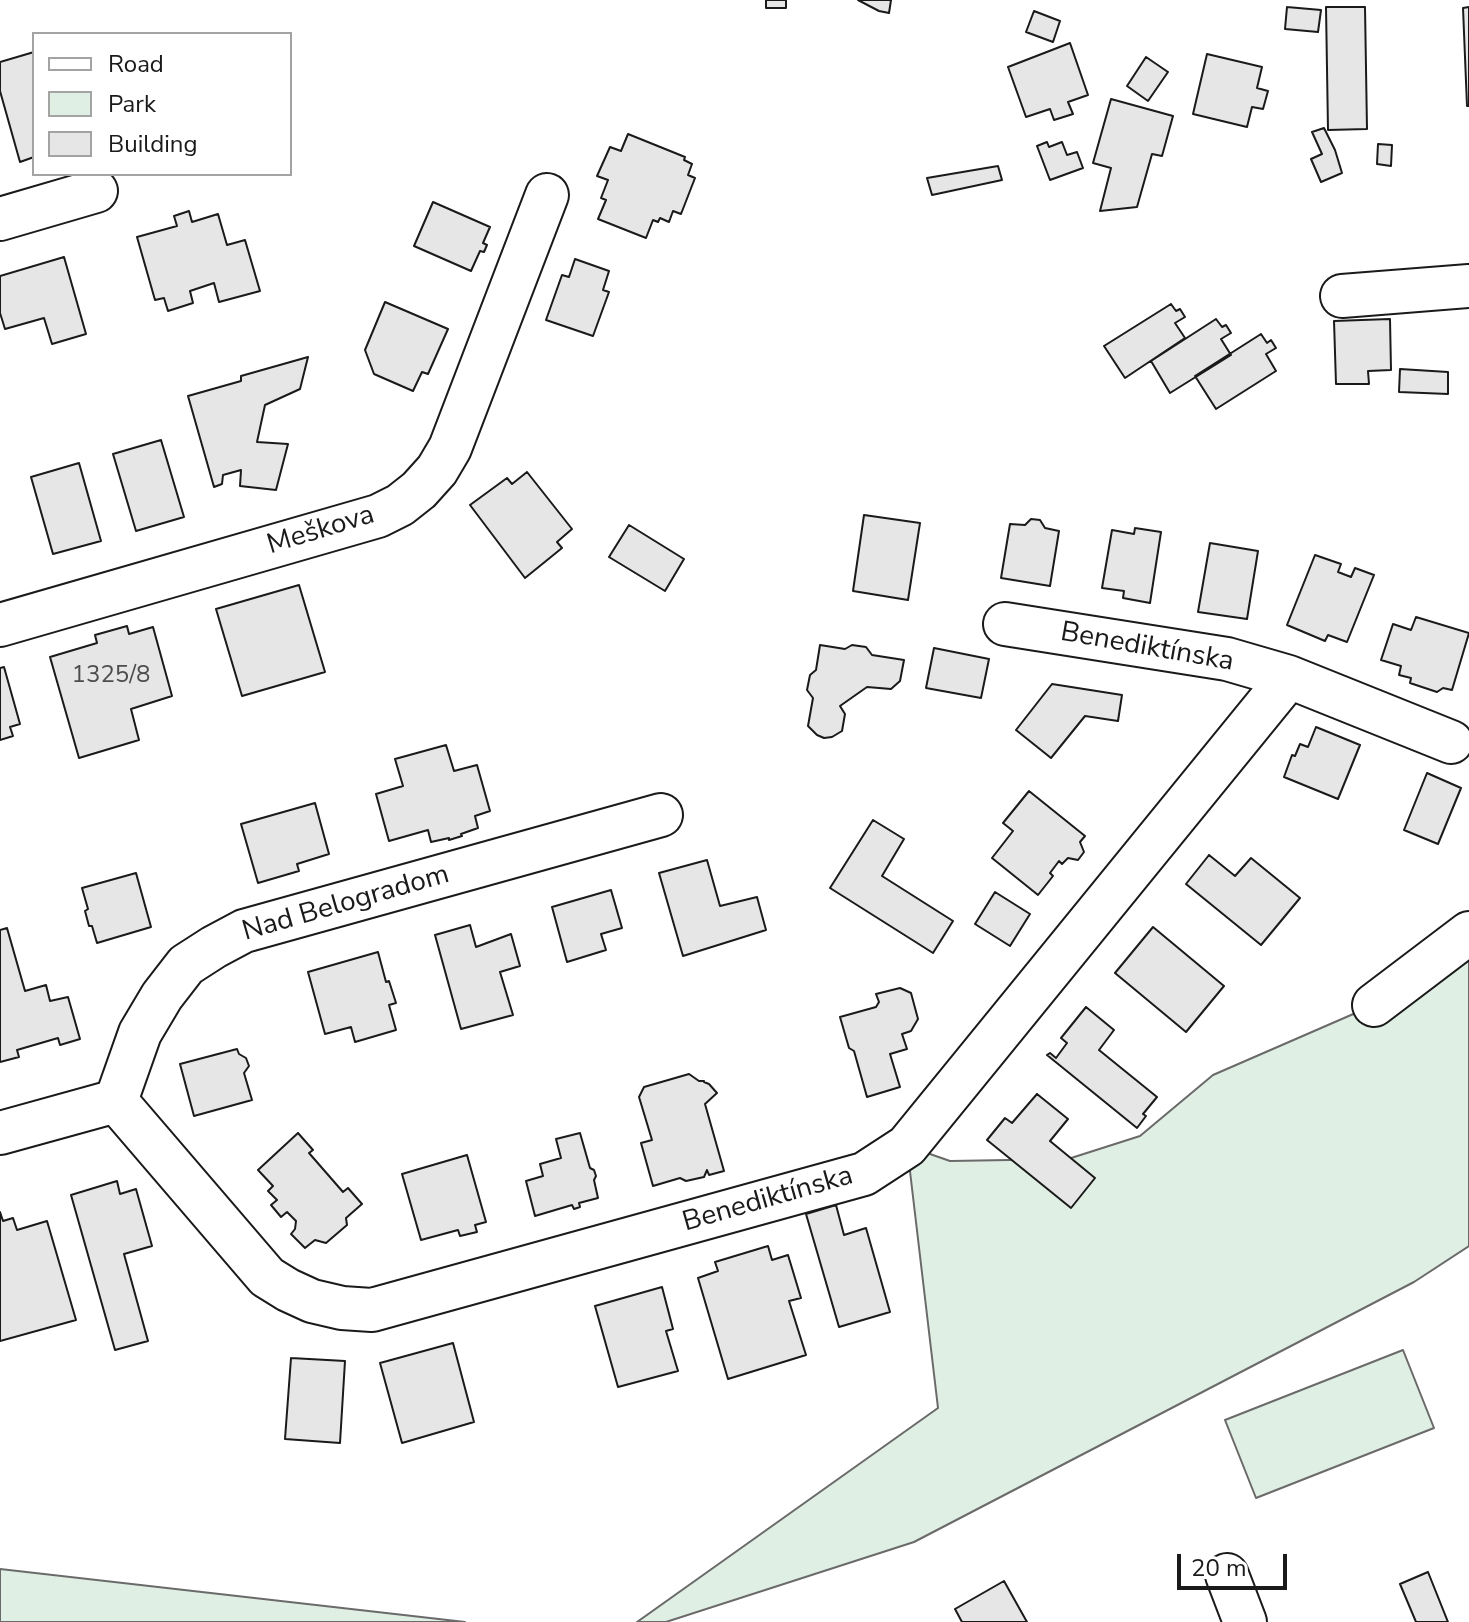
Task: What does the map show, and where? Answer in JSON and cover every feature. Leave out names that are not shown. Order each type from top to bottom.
[{"type":"street","points":[[0,219],[96,191]]},
{"type":"street","name":"Meškova","points":[[0,625],[378,516],[400,505],[437,470],[450,448],[547,195]]},
{"type":"street","points":[[1342,296],[1469,286]]},
{"type":"street","name":"Benediktínska","points":[[1005,624],[1227,659],[1289,677],[1451,742]]},
{"type":"street","name":"Benediktínska","points":[[116,1101],[267,1277],[312,1301],[342,1308],[372,1310],[864,1174],[907,1146],[1289,677]]},
{"type":"street","name":"Nad Belogradom","points":[[116,1101],[140,1033],[162,996],[186,965],[244,931],[661,815]]},
{"type":"street","points":[[1374,1005],[1469,933]]},
{"type":"street","points":[[0,1133],[116,1101]]},
{"type":"street","points":[[1227,1575],[1245,1622]]},
{"type":"green space","points":[[1469,933],[1469,1246],[1414,1282],[914,1542],[666,1622],[637,1622],[938,1408],[907,1146],[950,1161],[1068,1159],[1140,1136],[1213,1075],[1374,1005]]},
{"type":"green space","points":[[1403,1350],[1434,1428],[1256,1498],[1225,1420]]},
{"type":"green space","points":[[0,1569],[465,1622],[0,1622]]},
{"type":"building","points":[[766,0],[786,0],[786,8],[766,8]]},
{"type":"building","points":[[858,0],[891,0],[889,13],[879,11]]},
{"type":"building","points":[[1287,7],[1321,10],[1318,32],[1285,29]]},
{"type":"building","points":[[1326,7],[1365,7],[1367,129],[1328,130]]},
{"type":"building","points":[[1469,7],[1469,106],[1467,106],[1463,8]]},
{"type":"building","points":[[1034,11],[1060,21],[1053,42],[1026,32]]},
{"type":"building","points":[[1070,43],[1088,95],[1068,102],[1073,114],[1054,120],[1050,109],[1026,117],[1008,67]]},
{"type":"building","points":[[32,53],[32,158],[20,162],[0,91],[0,62]]},
{"type":"building","points":[[1207,54],[1262,67],[1257,88],[1268,91],[1263,109],[1252,107],[1247,127],[1193,114]]},
{"type":"building","points":[[1146,57],[1168,72],[1148,101],[1127,86]]},
{"type":"building","points":[[1111,99],[1173,116],[1162,156],[1152,154],[1137,207],[1100,211],[1111,168],[1093,163]]},
{"type":"building","points":[[1324,128],[1342,173],[1321,182],[1311,159],[1322,154],[1312,132]]},
{"type":"building","points":[[628,134],[685,157],[684,160],[692,164],[688,175],[695,178],[681,214],[673,211],[669,222],[660,218],[658,222],[653,220],[646,238],[598,219],[606,200],[601,198],[608,180],[597,176],[610,147],[621,151]]},
{"type":"building","points":[[1047,142],[1049,147],[1062,142],[1067,155],[1077,152],[1083,168],[1050,180],[1037,146]]},
{"type":"building","points":[[1378,144],[1392,145],[1391,166],[1377,164]]},
{"type":"building","points":[[998,166],[1002,180],[932,195],[927,178]]},
{"type":"building","points":[[433,202],[490,227],[483,243],[487,245],[484,252],[480,251],[471,271],[414,246]]},
{"type":"building","points":[[189,211],[192,222],[218,214],[227,245],[245,240],[260,291],[219,302],[214,283],[190,291],[193,303],[168,311],[164,298],[155,300],[137,237],[177,226],[174,216]]},
{"type":"building","points":[[64,257],[86,334],[52,344],[44,318],[5,329],[0,313],[0,276]]},
{"type":"building","points":[[575,259],[609,271],[603,290],[609,292],[593,336],[546,320],[562,275],[569,277]]},
{"type":"building","points":[[385,302],[448,329],[428,374],[422,372],[413,391],[374,374],[365,350]]},
{"type":"building","points":[[1171,304],[1176,311],[1180,309],[1185,317],[1175,323],[1185,338],[1125,378],[1104,346]]},
{"type":"building","points":[[1216,319],[1222,327],[1226,325],[1231,333],[1221,339],[1231,355],[1170,393],[1151,361]]},
{"type":"building","points":[[1390,319],[1391,370],[1368,371],[1369,384],[1336,384],[1334,321]]},
{"type":"building","points":[[1261,334],[1267,343],[1271,340],[1276,348],[1266,354],[1276,371],[1216,409],[1195,376]]},
{"type":"building","points":[[308,357],[300,389],[265,405],[257,442],[288,444],[276,490],[240,486],[241,470],[223,475],[222,484],[214,487],[188,396],[241,381],[241,376]]},
{"type":"building","points":[[1400,369],[1448,372],[1448,394],[1399,392]]},
{"type":"building","points":[[161,440],[184,517],[136,531],[113,454]]},
{"type":"building","points":[[79,463],[101,541],[53,554],[31,477]]},
{"type":"building","points":[[527,472],[572,529],[557,542],[562,548],[525,578],[470,505],[507,478],[512,484]]},
{"type":"building","points":[[864,515],[920,523],[908,600],[853,591]]},
{"type":"building","points":[[1031,519],[1040,520],[1045,528],[1059,531],[1050,586],[1001,578],[1010,524],[1025,525]]},
{"type":"building","points":[[629,525],[684,559],[665,591],[609,557]]},
{"type":"building","points":[[1135,528],[1161,532],[1150,603],[1123,598],[1124,591],[1102,588],[1112,530],[1134,534]]},
{"type":"building","points":[[1210,543],[1258,551],[1247,619],[1198,612]]},
{"type":"building","points":[[1315,555],[1341,564],[1338,572],[1351,577],[1355,568],[1374,575],[1347,642],[1328,635],[1325,641],[1287,625]]},
{"type":"building","points":[[299,585],[325,672],[242,696],[216,609]]},
{"type":"building","points":[[1416,617],[1469,633],[1452,690],[1443,688],[1437,692],[1410,683],[1411,678],[1399,675],[1401,666],[1381,660],[1393,624],[1411,630]]},
{"type":"building","points":[[127,626],[129,634],[153,627],[172,696],[131,709],[139,740],[79,758],[50,657],[97,643],[95,635]]},
{"type":"building","points":[[820,645],[845,649],[852,645],[866,647],[872,655],[904,660],[900,681],[891,689],[867,687],[840,706],[845,714],[842,731],[824,738],[808,726],[813,698],[807,690],[810,675],[816,670]]},
{"type":"building","points":[[934,648],[989,659],[981,698],[926,688]]},
{"type":"building","points":[[4,667],[20,724],[10,727],[13,736],[0,740],[0,668]]},
{"type":"building","points":[[1052,684],[1122,695],[1118,721],[1085,716],[1051,758],[1016,730]]},
{"type":"building","points":[[1316,727],[1360,745],[1338,799],[1284,777],[1292,755],[1295,756],[1300,744],[1308,747]]},
{"type":"building","points":[[446,745],[454,771],[477,765],[490,811],[475,816],[478,828],[449,840],[431,842],[428,830],[389,841],[376,794],[403,786],[395,759]]},
{"type":"building","points":[[1427,773],[1461,788],[1438,844],[1404,830]]},
{"type":"building","points":[[1029,791],[1085,836],[1080,842],[1084,852],[1078,860],[1068,858],[1062,864],[1059,861],[1050,873],[1053,876],[1038,895],[992,858],[1013,831],[1003,823]]},
{"type":"building","points":[[315,803],[329,854],[297,864],[299,871],[258,883],[241,824]]},
{"type":"building","points":[[873,820],[904,839],[882,876],[953,921],[933,953],[830,888]]},
{"type":"building","points":[[1209,855],[1235,876],[1251,858],[1300,898],[1261,945],[1186,884]]},
{"type":"building","points":[[707,860],[720,906],[757,897],[766,930],[683,956],[659,873]]},
{"type":"building","points":[[136,873],[151,927],[97,943],[92,926],[89,926],[82,888]]},
{"type":"building","points":[[611,890],[622,928],[601,934],[606,950],[567,962],[552,907]]},
{"type":"building","points":[[995,892],[1030,914],[1010,946],[975,924]]},
{"type":"building","points":[[470,925],[476,947],[511,934],[520,966],[500,972],[513,1015],[461,1029],[435,935]]},
{"type":"building","points":[[1153,927],[1224,986],[1186,1032],[1115,973]]},
{"type":"building","points":[[7,928],[25,991],[46,985],[50,1001],[68,997],[80,1039],[60,1045],[58,1038],[17,1050],[19,1057],[0,1062],[0,930]]},
{"type":"building","points":[[378,952],[386,982],[389,981],[396,1003],[389,1005],[396,1030],[355,1042],[351,1027],[325,1034],[308,972]]},
{"type":"building","points":[[900,988],[911,993],[918,1019],[911,1031],[902,1034],[907,1049],[890,1054],[900,1087],[867,1097],[840,1017],[876,1007],[879,1002],[876,994]]},
{"type":"building","points":[[1086,1007],[1114,1030],[1099,1050],[1157,1097],[1143,1114],[1146,1116],[1137,1128],[1047,1055],[1050,1053],[1056,1058],[1067,1043],[1061,1038]]},
{"type":"building","points":[[237,1049],[249,1066],[244,1073],[252,1100],[194,1116],[180,1064]]},
{"type":"building","points":[[689,1074],[709,1084],[717,1093],[705,1104],[724,1171],[709,1175],[707,1170],[704,1177],[686,1181],[680,1178],[653,1186],[641,1143],[652,1140],[639,1097],[644,1087]]},
{"type":"building","points":[[1037,1094],[1068,1119],[1050,1141],[1095,1178],[1071,1208],[987,1140],[1005,1118],[1012,1123]]},
{"type":"building","points":[[298,1133],[313,1150],[309,1153],[343,1192],[348,1188],[362,1204],[346,1218],[347,1225],[326,1243],[315,1240],[305,1248],[291,1234],[296,1221],[287,1212],[281,1217],[271,1205],[277,1200],[268,1191],[273,1186],[258,1170]]},
{"type":"building","points":[[580,1133],[590,1168],[596,1176],[598,1198],[579,1203],[580,1207],[574,1209],[572,1205],[535,1216],[526,1181],[543,1176],[540,1164],[561,1158],[556,1139]]},
{"type":"building","points":[[467,1155],[486,1222],[475,1225],[477,1232],[460,1236],[458,1230],[421,1240],[402,1174]]},
{"type":"building","points":[[117,1181],[120,1194],[136,1189],[152,1246],[124,1254],[148,1341],[115,1350],[71,1195]]},
{"type":"building","points":[[836,1205],[844,1235],[866,1228],[890,1312],[839,1327],[806,1214]]},
{"type":"building","points":[[0,1212],[3,1221],[13,1218],[17,1230],[47,1221],[76,1320],[0,1341]]},
{"type":"building","points":[[768,1246],[772,1260],[788,1255],[801,1298],[789,1301],[806,1355],[728,1379],[698,1278],[718,1271],[715,1262]]},
{"type":"building","points":[[662,1287],[673,1329],[666,1331],[678,1371],[618,1387],[595,1306]]},
{"type":"building","points":[[453,1343],[474,1422],[402,1443],[380,1363]]},
{"type":"building","points":[[291,1358],[345,1361],[340,1443],[285,1439]]},
{"type":"building","points":[[1428,1572],[1448,1622],[1416,1622],[1400,1584]]},
{"type":"building","points":[[1004,1581],[1027,1622],[962,1622],[955,1609]]}]
